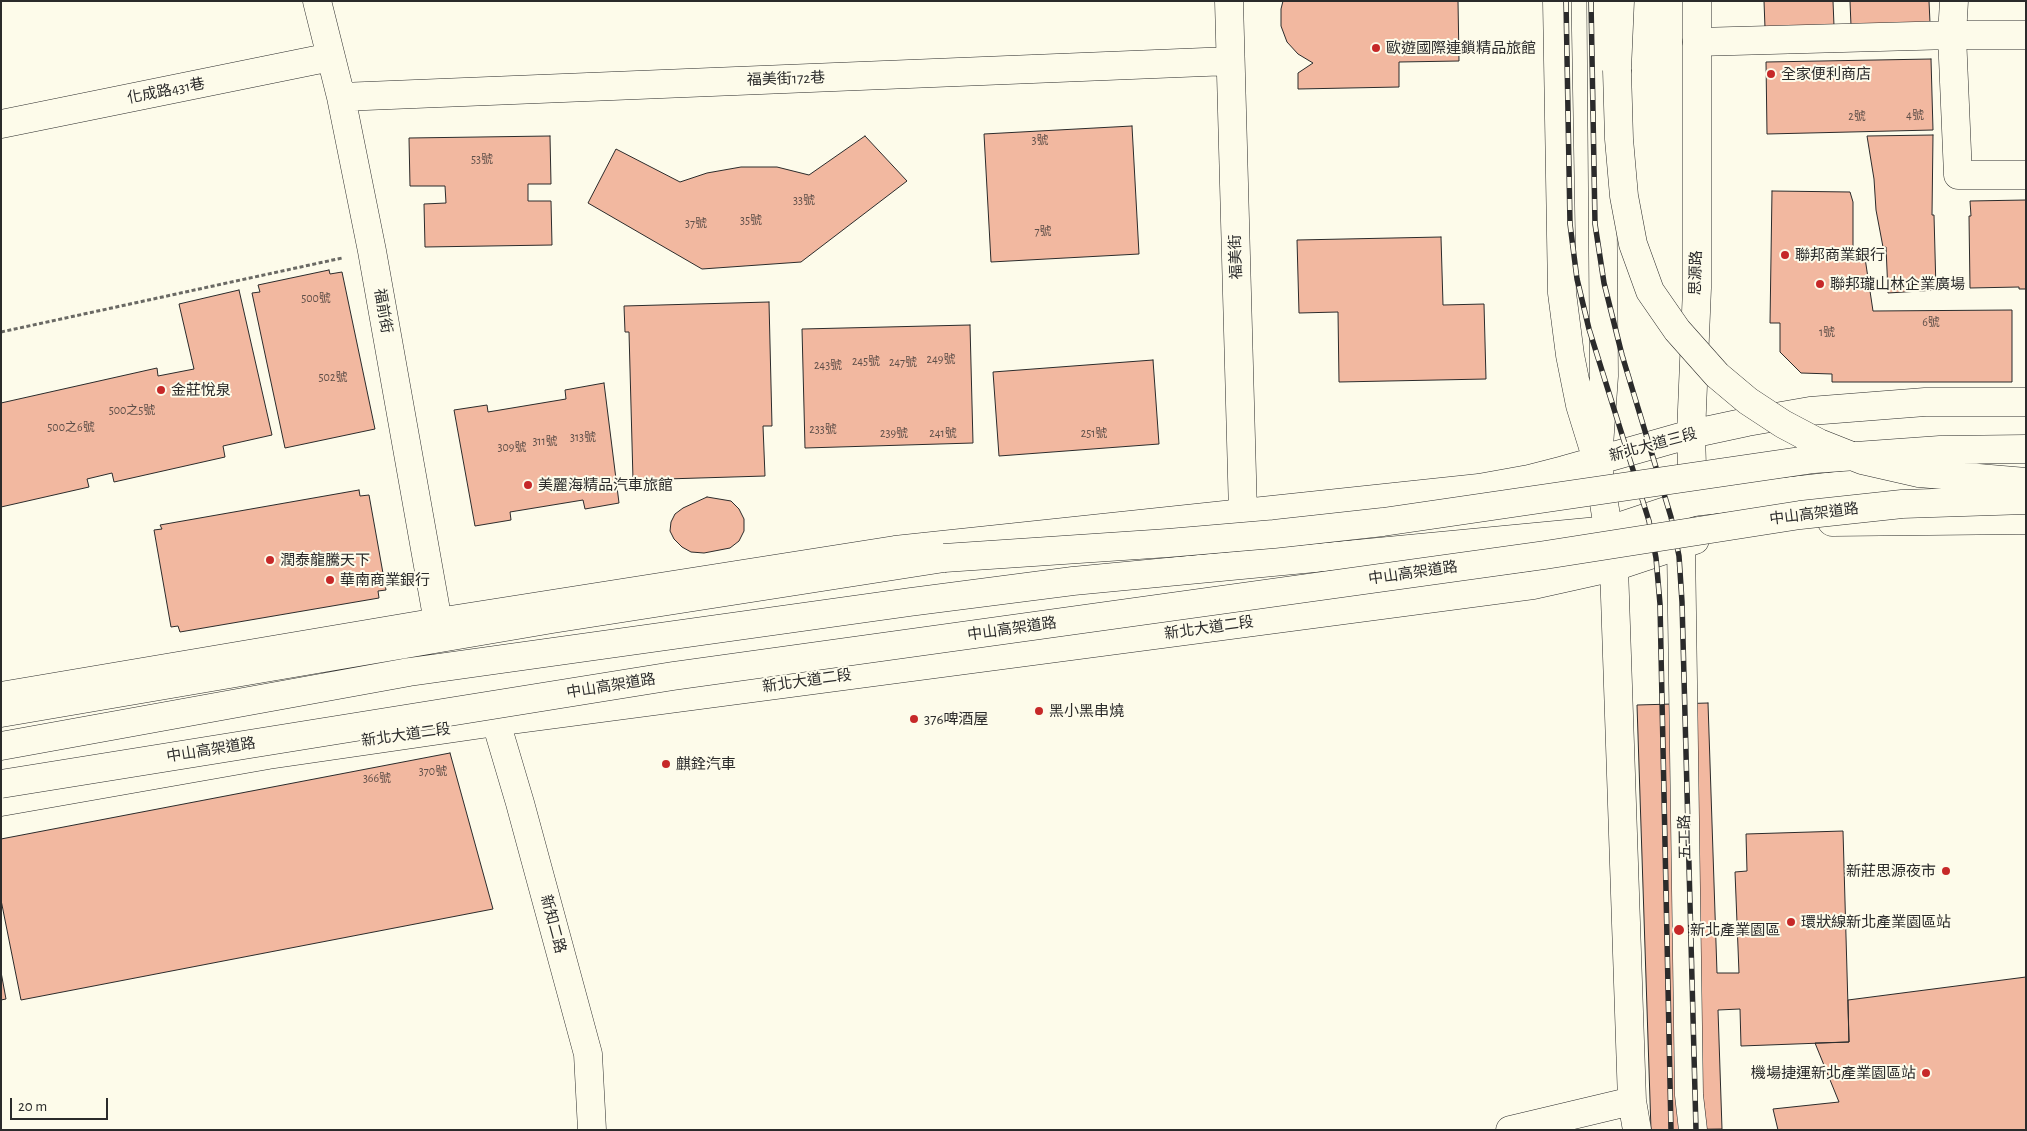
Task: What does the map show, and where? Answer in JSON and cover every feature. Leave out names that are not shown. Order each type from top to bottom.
[{"type":"main road","name":"福前街","points":[[317,1],[341,97],[372,251],[438,622]]},
{"type":"main road","name":"福美街","points":[[1229,1],[1243,513]]},
{"type":"main road","points":[[1556,1],[1562,293],[1570,355],[1577,388],[1598,460],[1614,567],[1632,1101],[1637,1130]]},
{"type":"main road","points":[[1598,460],[1604,376],[1601,1]]},
{"type":"main road","points":[[1620,1],[1617,70],[1619,139],[1624,196],[1633,244],[1650,291],[1677,330],[1717,375],[1748,401],[1783,424],[1819,443],[1862,460],[1920,473],[2026,482]]},
{"type":"main road","name":"思源路","points":[[1681,544],[1693,502],[1691,434],[1697,288],[1697,1]]},
{"type":"main road","points":[[1954,1],[1952,35],[1958,175],[2026,175]]},
{"type":"main road","points":[[1697,42],[2026,34]]},
{"type":"main road","name":"化成路431巷","points":[[1,124],[331,58]]},
{"type":"main road","name":"福美街172巷","points":[[341,97],[1230,61]]},
{"type":"main road","name":"新北大道三段","points":[[1598,460],[1691,434],[1747,422],[1810,412],[1925,402],[2026,402]]},
{"type":"main road","points":[[1,713],[543,621],[944,558],[1168,543],[1383,522],[1814,458],[1940,450],[2026,449]]},
{"type":"main road","points":[[1,696],[438,622],[895,550],[1480,488],[1529,479],[1598,460]]},
{"type":"main road","name":"新北大道三段","points":[[1598,460],[1693,502]]},
{"type":"main road","points":[[1,746],[409,672],[1073,581],[1609,530],[1693,502],[1898,479],[2026,476]]},
{"type":"main road","name":"中山高架道路","points":[[1,784],[673,676],[1545,555],[1800,515],[1902,504],[2026,500]]},
{"type":"main road","points":[[1614,567],[1681,544],[1726,533],[1784,525],[1835,522],[2026,520]]},
{"type":"main road","name":"五工路","points":[[1681,544],[1689,1095],[1693,1130]]},
{"type":"main road","name":"新北大道二段","points":[[1,802],[268,755],[496,722],[1533,585],[1614,567]]},
{"type":"main road","name":"新知二路","points":[[496,722],[588,1054],[592,1130]]},
{"type":"main road","points":[[1510,1130],[1632,1101]]},
{"type":"path","points":[[1,332],[372,251]]},
{"type":"building","name":"歐遊國際連鎖精品旅館","points":[[1283,1],[1458,1],[1459,61],[1399,62],[1399,87],[1298,89],[1298,73],[1313,63],[1298,54],[1287,42],[1281,26]]},
{"type":"building","points":[[1764,1],[1833,1],[1834,26],[1765,28]]},
{"type":"building","points":[[1850,1],[1929,1],[1930,23],[1851,26]]},
{"type":"building","points":[[1931,59],[1933,130],[1767,134],[1766,62]]},
{"type":"building","points":[[1132,126],[1139,254],[991,262],[984,134]]},
{"type":"building","points":[[1933,135],[1932,215],[1934,215],[1936,290],[1888,293],[1886,247],[1883,247],[1876,210],[1874,179],[1867,136]]},
{"type":"building","points":[[550,136],[551,184],[528,184],[528,201],[551,201],[552,245],[425,247],[424,204],[446,203],[445,186],[410,186],[409,138]]},
{"type":"building","points":[[865,136],[907,181],[801,262],[702,269],[588,203],[616,149],[680,182],[707,173],[741,167],[777,167],[809,175]]},
{"type":"building","name":"聯邦瓏山林企業廣場","points":[[1772,191],[1850,192],[1853,202],[1853,258],[1865,258],[1873,311],[2012,310],[2012,382],[1832,382],[1832,374],[1801,373],[1780,352],[1780,323],[1770,323]]},
{"type":"building","points":[[2026,200],[2026,289],[2019,289],[2019,287],[1970,288],[1970,201]]},
{"type":"building","points":[[1441,237],[1443,305],[1484,304],[1486,379],[1339,382],[1338,312],[1299,313],[1297,240]]},
{"type":"building","name":"金莊悅泉","points":[[329,270],[330,274],[342,272],[375,429],[285,448],[252,293],[260,292],[258,285]]},
{"type":"building","name":"金莊悅泉","points":[[239,290],[272,435],[223,446],[225,457],[114,482],[112,473],[87,479],[89,487],[1,507],[1,403],[157,368],[158,376],[194,369],[179,304]]},
{"type":"building","points":[[769,302],[772,426],[763,426],[765,476],[633,480],[629,332],[625,332],[624,306]]},
{"type":"building","points":[[970,325],[973,443],[805,448],[802,329]]},
{"type":"building","points":[[1153,360],[1159,444],[999,456],[993,372]]},
{"type":"building","points":[[604,383],[619,503],[585,509],[583,500],[510,512],[511,520],[475,526],[454,410],[487,405],[488,412],[566,399],[565,390]]},
{"type":"building","name":"潤泰龍騰天下","points":[[359,490],[360,496],[369,495],[386,590],[378,591],[379,598],[180,632],[178,626],[171,627],[154,530],[162,529],[160,525]]},
{"type":"building","points":[[707,497],[731,501],[739,509],[744,519],[744,531],[739,541],[730,548],[704,553],[691,552],[674,539],[670,531],[671,522],[675,514],[683,508]]},
{"type":"building","name":"環狀線新北產業園區站","points":[[1708,703],[1717,973],[1739,973],[1735,872],[1747,871],[1746,834],[1843,831],[1849,1042],[1741,1046],[1740,1009],[1718,1010],[1722,1129],[1651,1130],[1637,705]]},
{"type":"building","points":[[450,753],[493,909],[21,1000],[1,900],[1,839]]},
{"type":"building","points":[[1,972],[6,999],[1,1000]]},
{"type":"building","name":"機場捷運新北產業園區站","points":[[2026,977],[2026,1130],[1778,1130],[1773,1109],[1839,1102],[1815,1043],[1849,1042],[1848,1000]]},
{"type":"railway","points":[[1566,1],[1570,224],[1577,279],[1589,329],[1649,521],[1656,558],[1660,604],[1671,1130]]},
{"type":"railway","points":[[1591,1],[1595,224],[1604,283],[1622,355],[1671,517],[1679,556],[1682,602],[1696,1130]]},
{"type":"place","name":"歐遊國際連鎖精品旅館","points":[[1376,48]]},
{"type":"place","name":"全家便利商店","points":[[1771,74]]},
{"type":"place","name":"聯邦商業銀行","points":[[1785,255]]},
{"type":"place","name":"聯邦瓏山林企業廣場","points":[[1820,284]]},
{"type":"place","name":"金莊悅泉","points":[[161,390]]},
{"type":"place","name":"美麗海精品汽車旅館","points":[[528,485]]},
{"type":"place","name":"潤泰龍騰天下","points":[[270,560]]},
{"type":"place","name":"華南商業銀行","points":[[330,580]]},
{"type":"place","name":"黑小黑串燒","points":[[1039,711]]},
{"type":"place","name":"376啤酒屋","points":[[914,719]]},
{"type":"place","name":"麒銓汽車","points":[[666,764]]},
{"type":"place","name":"新莊思源夜市","points":[[1946,871]]},
{"type":"place","name":"環狀線新北產業園區站","points":[[1791,922]]},
{"type":"place","name":"新北產業園區","points":[[1679,930]]},
{"type":"place","name":"機場捷運新北產業園區站","points":[[1926,1073]]}]
